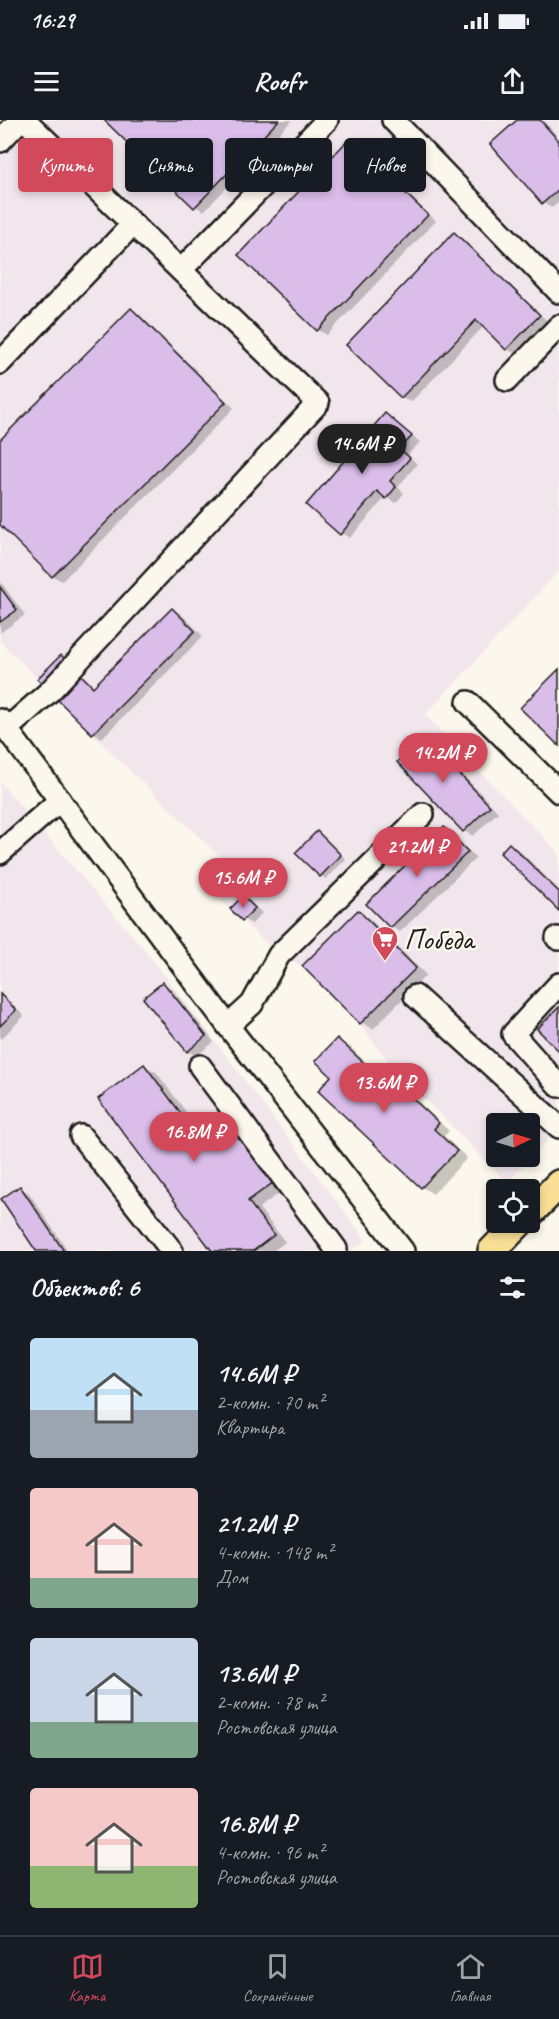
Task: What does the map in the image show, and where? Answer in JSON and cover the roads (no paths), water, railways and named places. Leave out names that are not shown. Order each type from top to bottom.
[{"type":"main road","points":[[540,1203],[559,1184]]},
{"type":"main road","points":[[492,1251],[509,1233]]},
{"type":"street","points":[[0,141],[20,120]]},
{"type":"street","points":[[25,120],[318,403],[50,691],[4,724],[228,1026],[403,1251]]},
{"type":"street","points":[[181,270],[327,120]]},
{"type":"street","points":[[393,120],[559,292]]},
{"type":"street","points":[[0,363],[133,224]]},
{"type":"street","points":[[507,380],[559,326]]},
{"type":"street","points":[[468,702],[559,792]]},
{"type":"street","points":[[0,852],[60,800]]},
{"type":"street","points":[[228,1026],[252,1004],[279,955],[423,814]]},
{"type":"street","points":[[559,984],[513,1034],[559,1086]]},
{"type":"street","points":[[415,996],[559,1126]]},
{"type":"street","points":[[200,1066],[335,1250]]},
{"type":"street","points":[[81,1136],[172,1251]]},
{"type":"place","name":"Победа","points":[[385,962]]}]
